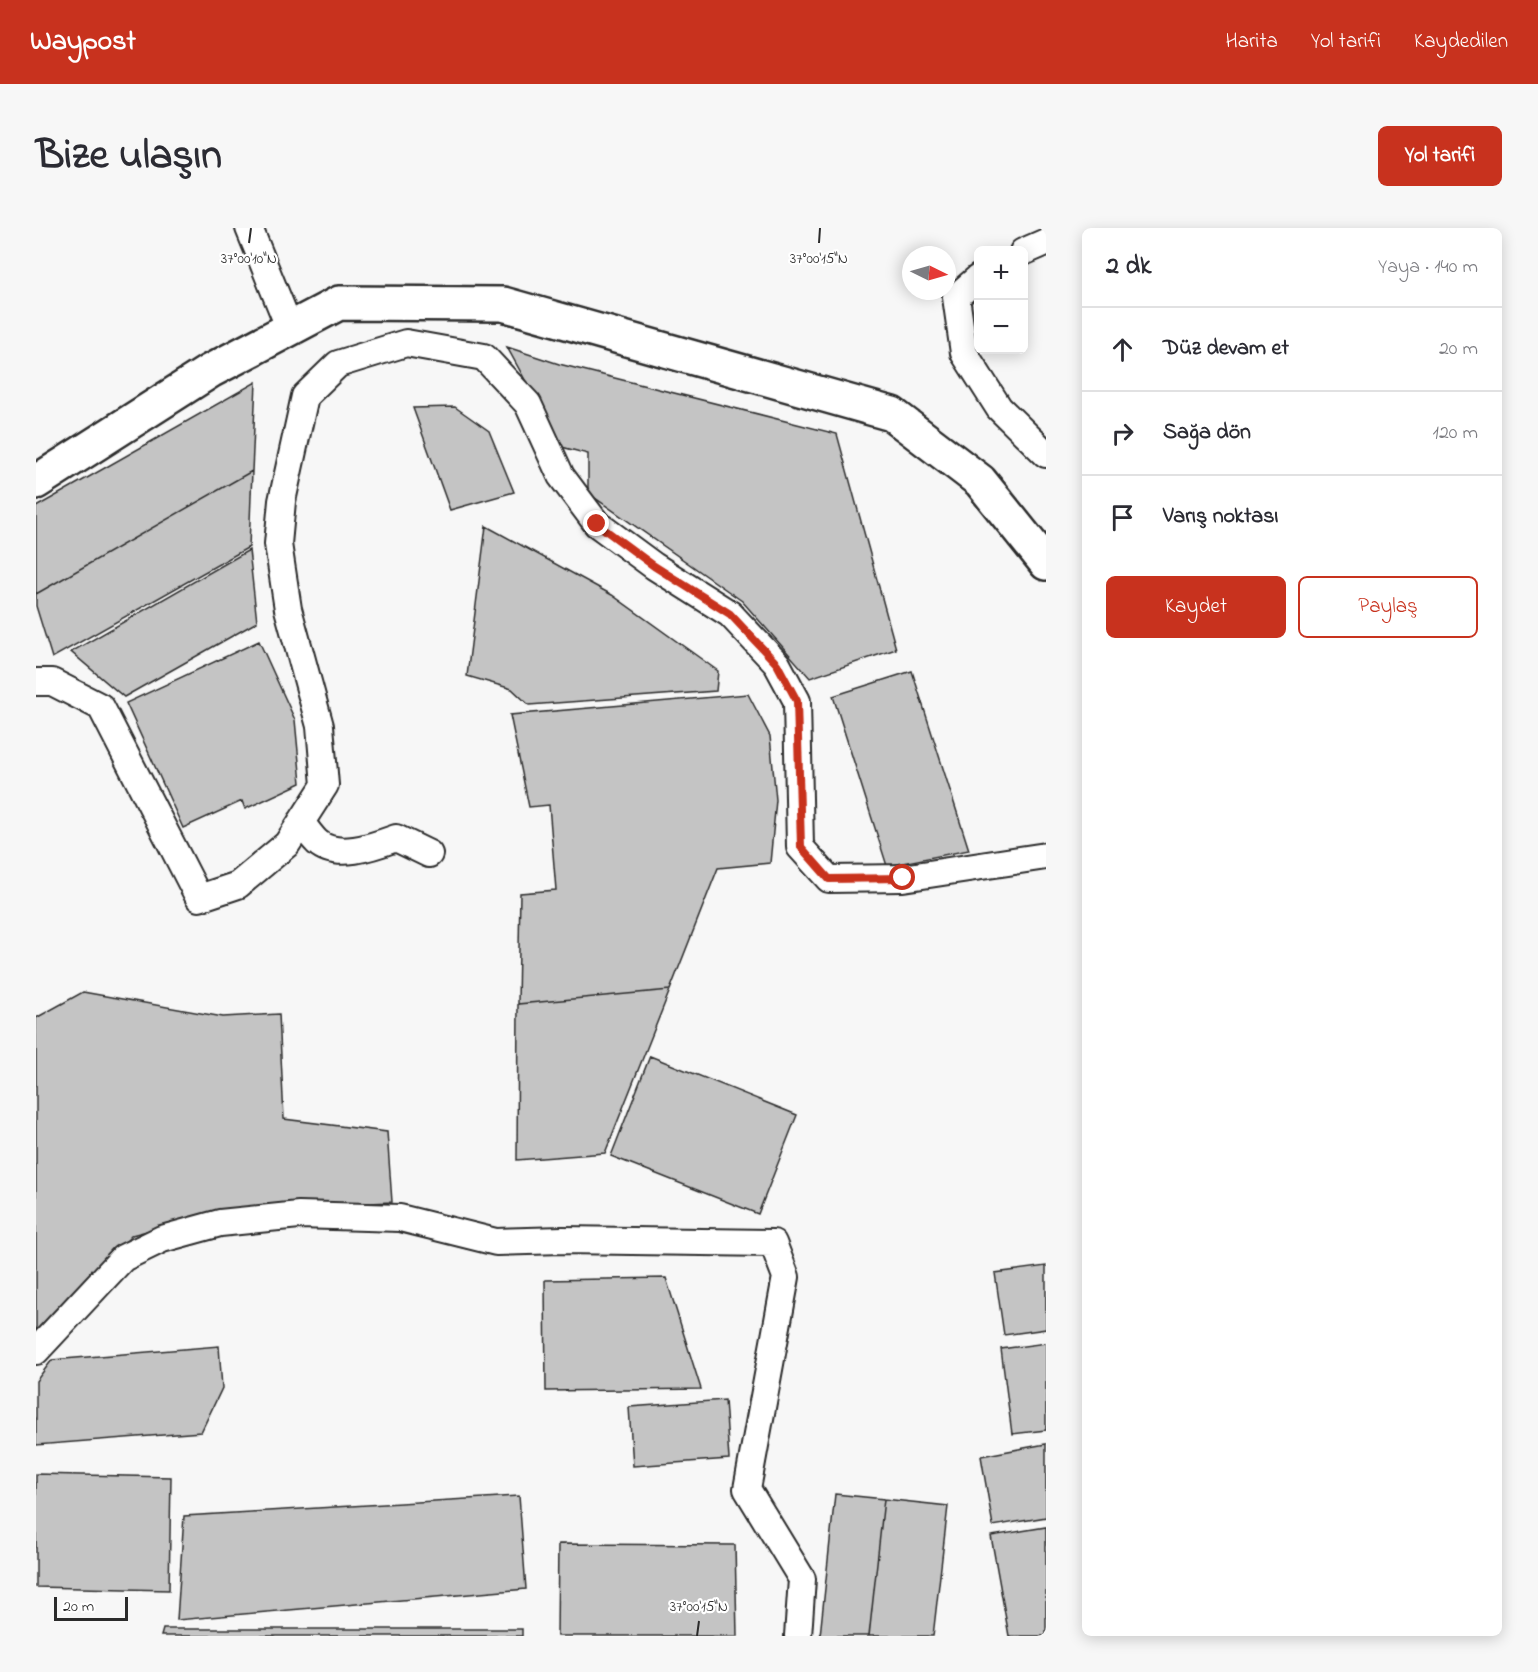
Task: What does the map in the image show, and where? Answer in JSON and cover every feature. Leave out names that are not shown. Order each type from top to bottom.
[{"type":"street","points":[[249,228],[290,329]]},
{"type":"street","points":[[1028,250],[1046,242]]},
{"type":"street","points":[[974,281],[956,297],[964,353],[999,408],[1046,454]]},
{"type":"street","points":[[36,482],[210,371],[339,303],[503,304],[892,414],[980,481],[1046,563]]},
{"type":"street","points":[[36,682],[52,682],[101,706],[200,898],[238,885],[287,844],[325,785],[320,726],[288,609],[278,544],[289,464],[305,396],[339,364],[406,343],[483,357],[528,404],[561,476],[597,524],[654,566],[730,614],[777,664],[797,701],[801,847],[829,879],[903,878],[1046,856]]},
{"type":"street","points":[[301,822],[318,843],[340,850],[369,848],[396,838],[429,854]]},
{"type":"street","points":[[36,1351],[123,1258],[162,1239],[220,1223],[299,1215],[400,1218],[496,1242],[563,1240],[773,1243],[786,1277],[747,1489],[802,1579],[798,1636]]},
{"type":"building","points":[[507,347],[559,364],[837,434],[896,649],[810,678],[742,601],[588,493],[588,454],[562,447]]},
{"type":"building","points":[[256,382],[252,471],[36,594],[36,507]]},
{"type":"building","points":[[455,407],[489,431],[514,492],[450,510],[413,408]]},
{"type":"building","points":[[252,471],[249,547],[52,658],[36,606],[36,594]]},
{"type":"building","points":[[486,526],[612,595],[718,671],[716,691],[529,705],[512,689],[467,676]]},
{"type":"building","points":[[249,550],[257,622],[124,697],[71,652]]},
{"type":"building","points":[[259,641],[295,720],[301,783],[245,809],[242,801],[183,828],[126,703]]},
{"type":"building","points":[[912,671],[969,850],[887,866],[833,696]]},
{"type":"building","points":[[748,694],[770,736],[776,800],[770,863],[718,868],[670,990],[518,1004],[520,893],[556,890],[549,805],[529,807],[510,715]]},
{"type":"building","points":[[670,990],[605,1153],[517,1160],[518,1004]]},
{"type":"building","points":[[83,992],[223,1017],[279,1014],[284,1119],[387,1132],[392,1202],[231,1209],[132,1235],[36,1338],[36,1018]]},
{"type":"building","points":[[650,1056],[797,1115],[758,1214],[611,1156]]},
{"type":"building","points":[[1046,1266],[1046,1329],[1004,1335],[995,1273]]},
{"type":"building","points":[[666,1278],[701,1389],[546,1391],[545,1280]]},
{"type":"building","points":[[1046,1343],[1046,1430],[1012,1434],[1001,1349]]},
{"type":"building","points":[[219,1346],[222,1388],[201,1432],[36,1445],[36,1381],[52,1360]]},
{"type":"building","points":[[725,1400],[729,1459],[633,1466],[629,1407]]},
{"type":"building","points":[[1046,1444],[1046,1517],[993,1526],[981,1456]]},
{"type":"building","points":[[36,1474],[171,1477],[169,1590],[36,1587]]},
{"type":"building","points":[[835,1494],[884,1499],[869,1636],[820,1636]]},
{"type":"building","points":[[519,1496],[526,1589],[177,1620],[184,1516]]},
{"type":"building","points":[[884,1499],[948,1506],[933,1636],[869,1636]]},
{"type":"building","points":[[1046,1527],[1046,1636],[1009,1636],[991,1536]]},
{"type":"building","points":[[558,1544],[735,1545],[737,1636],[557,1636]]},
{"type":"building","points":[[163,1629],[522,1629],[522,1636],[161,1636]]},
{"type":"route","points":[[597,524],[654,566],[730,614],[777,664],[797,701],[801,847],[829,879],[903,878]]}]
